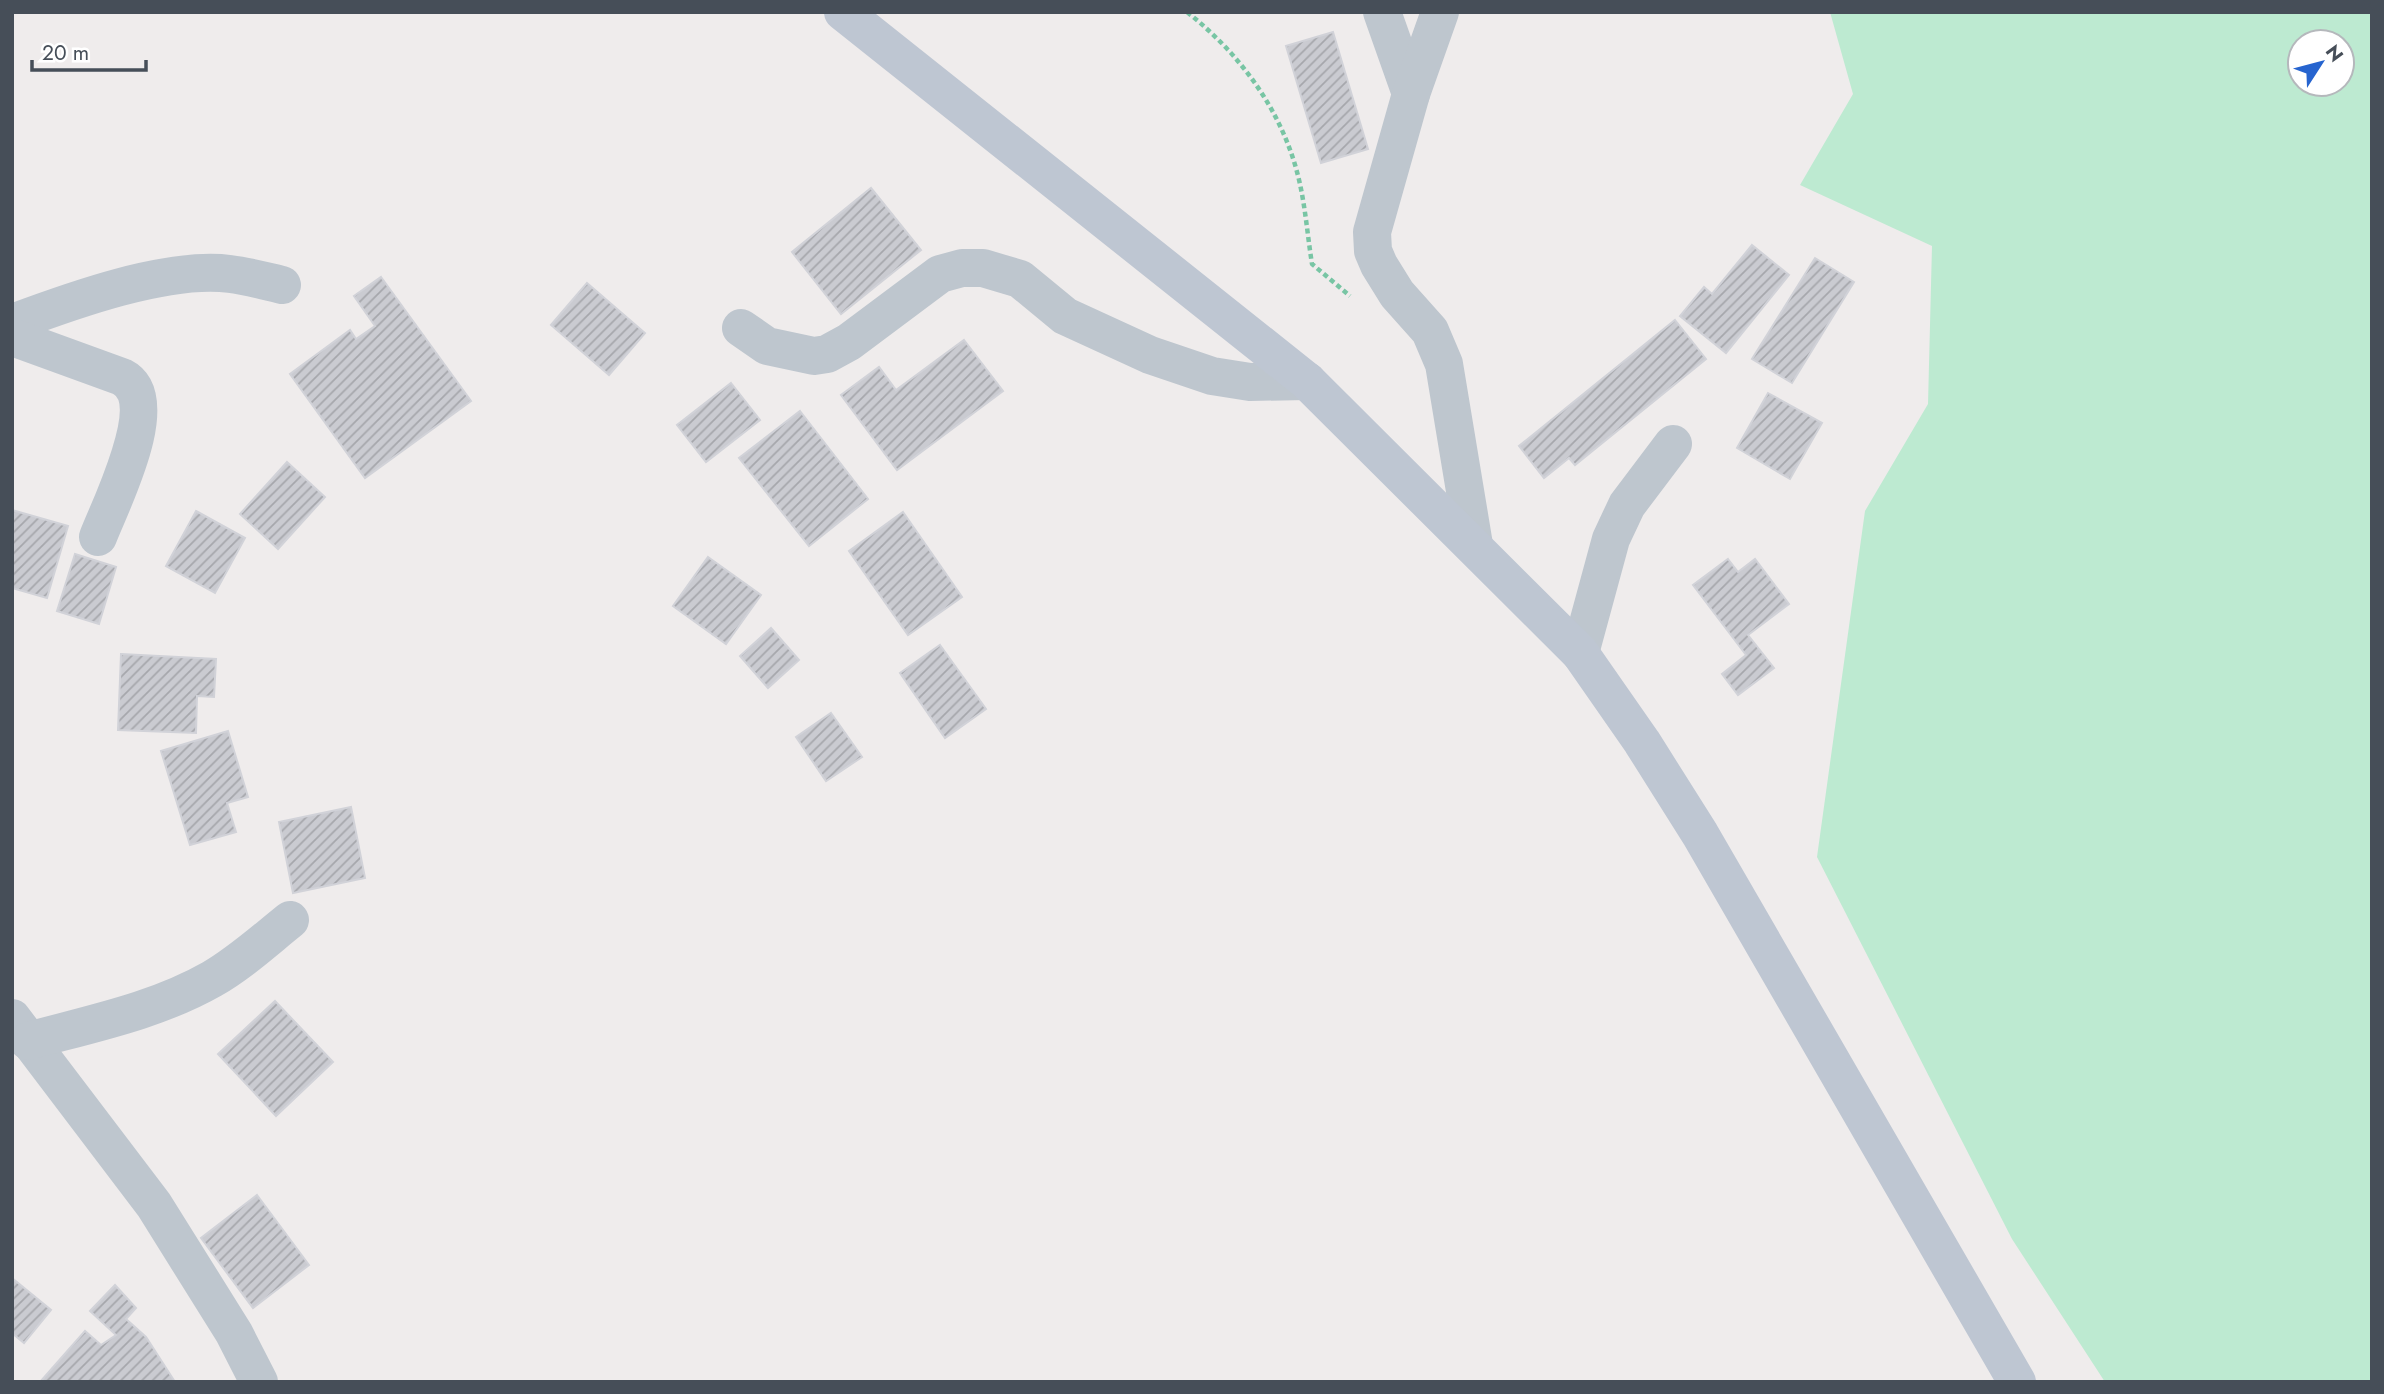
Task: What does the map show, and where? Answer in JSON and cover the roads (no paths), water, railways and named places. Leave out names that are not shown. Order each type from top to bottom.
[{"type":"street","points":[[843,12],[1307,381],[1580,653],[1642,741],[1700,834],[2017,1382]]},
{"type":"street","points":[[1382,12],[1411,94]]},
{"type":"street","points":[[1440,12],[1411,94],[1372,232],[1373,251],[1398,294],[1430,331],[1444,364],[1474,545]]},
{"type":"street","points":[[741,328],[767,346],[814,356],[827,354],[849,342],[940,274],[962,268],[982,268],[1020,279],[1065,316],[1150,355],[1212,376],[1250,382],[1307,381]]},
{"type":"street","points":[[12,323],[88,294],[173,277],[228,273],[282,285]]},
{"type":"street","points":[[12,337],[122,377],[131,381],[136,390],[139,423],[98,537]]},
{"type":"street","points":[[1580,653],[1611,538],[1627,505],[1673,444]]},
{"type":"street","points":[[259,1382],[234,1333],[154,1205],[94,1123],[20,1030],[160,1003],[230,968],[290,920]]}]
